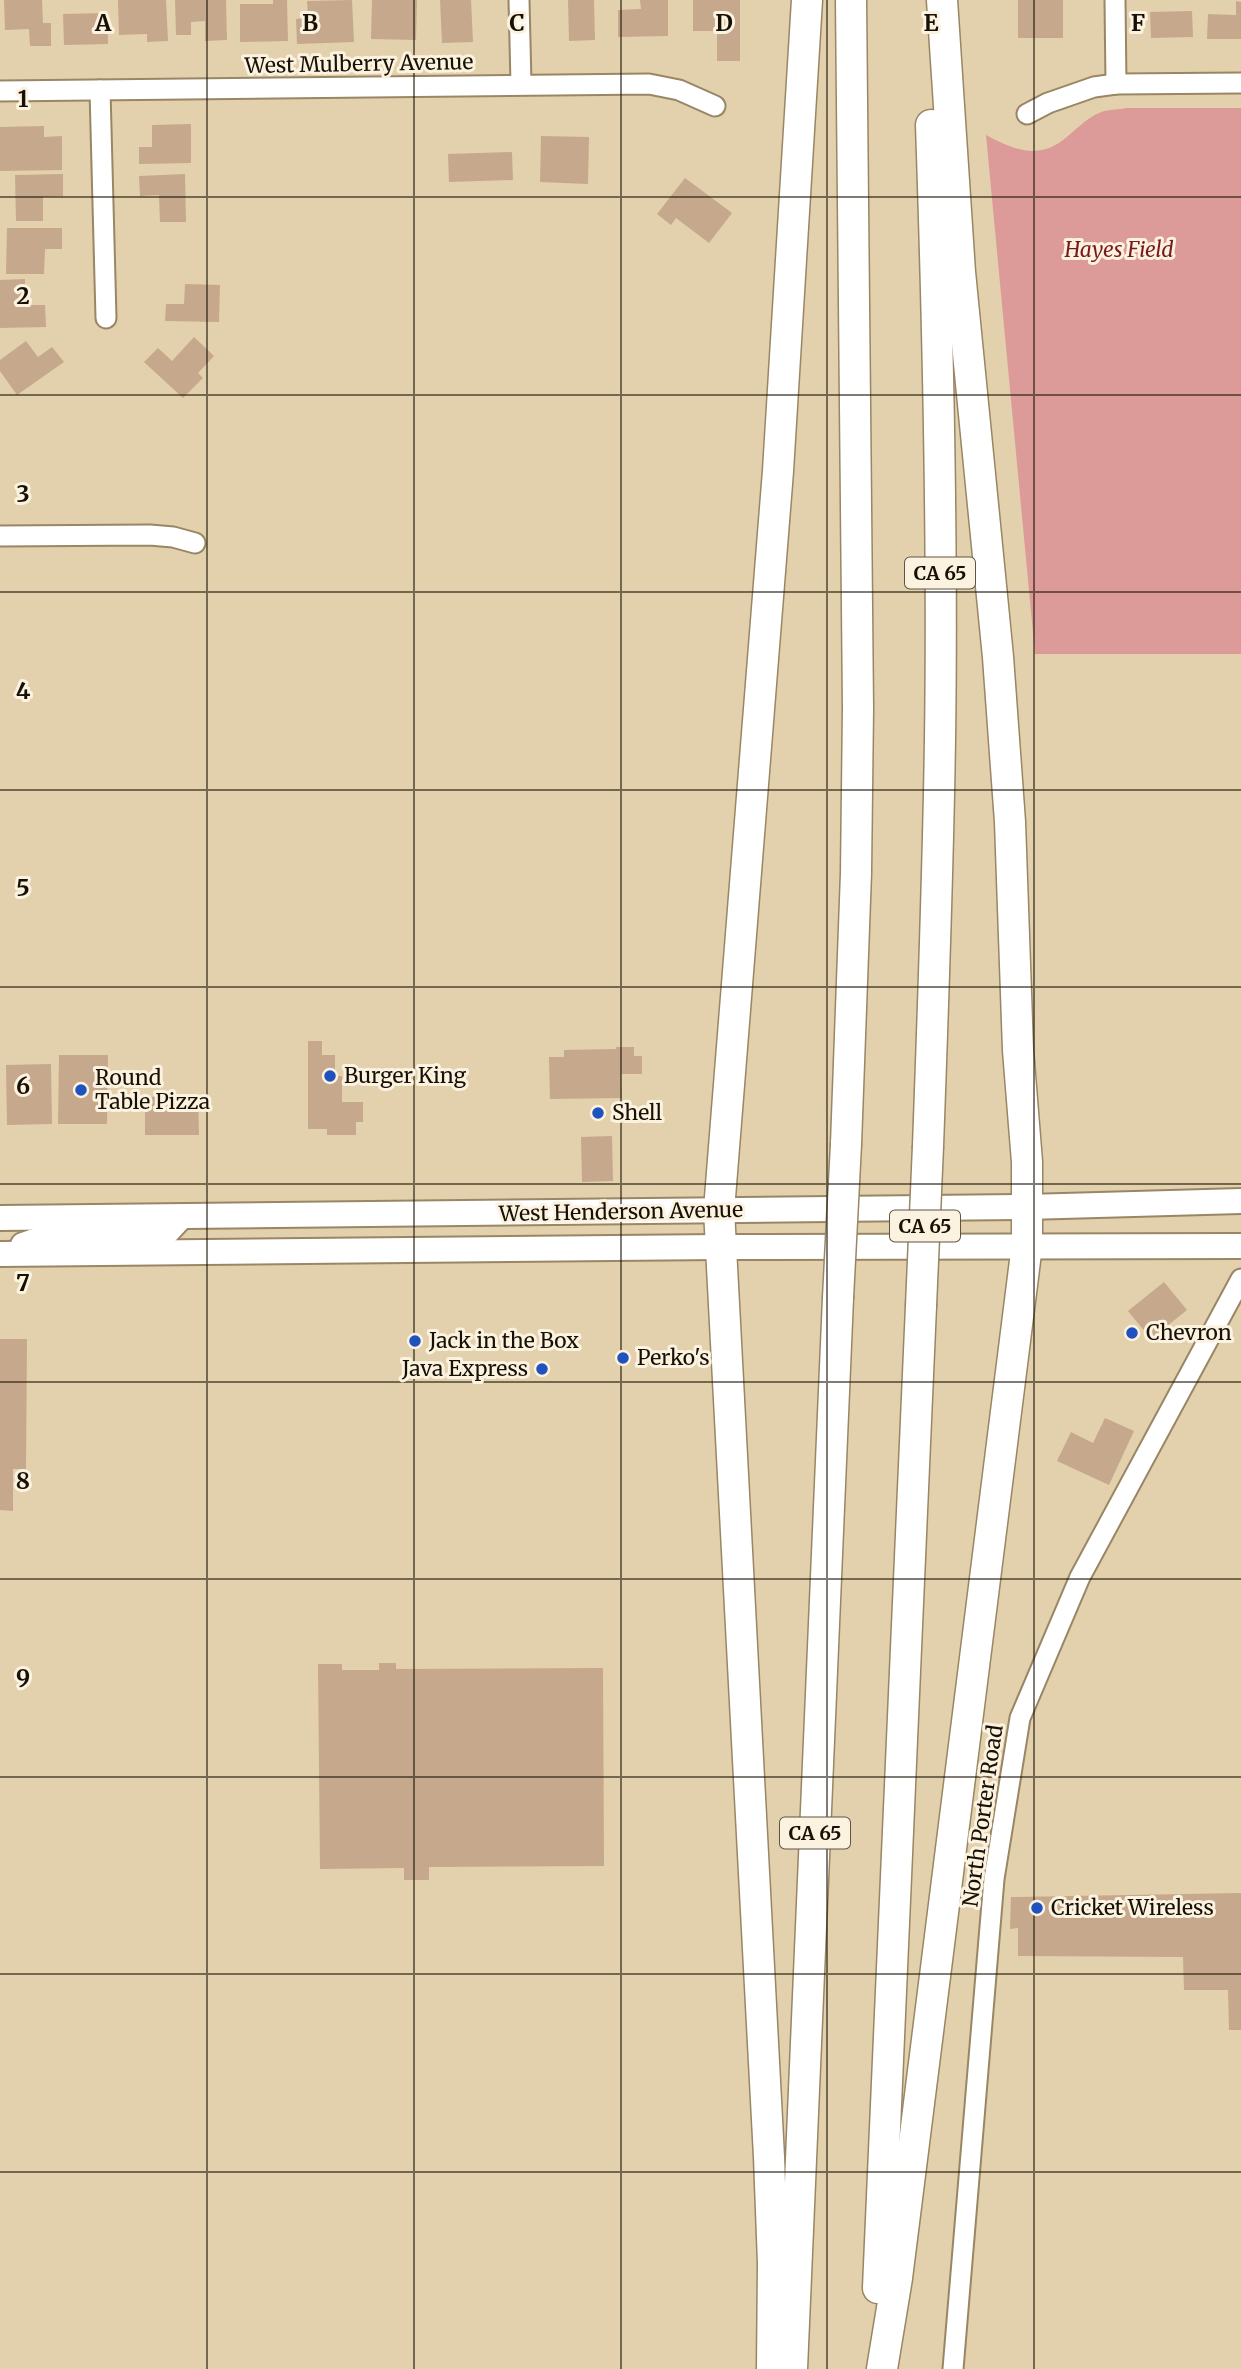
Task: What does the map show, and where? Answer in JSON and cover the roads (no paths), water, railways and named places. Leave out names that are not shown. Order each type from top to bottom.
[{"type":"highway","points":[[772,2369],[773,2264],[769,2145],[719,1210],[778,471],[807,0]]},
{"type":"highway","name":"CA 65","points":[[792,2369],[855,886],[858,708],[850,0]]},
{"type":"highway","name":"CA 65","points":[[875,2369],[928,1146],[938,850],[941,580],[935,247],[926,0]]},
{"type":"highway","points":[[882,2369],[897,2278],[1027,1245],[1027,1162],[1018,1050],[1010,822],[998,657],[960,272],[942,0]]},
{"type":"main road","name":"West Henderson Avenue","points":[[0,1219],[1027,1207],[1241,1201]]},
{"type":"main road","points":[[255,1252],[259,1240],[276,1232],[304,1228],[405,1230],[422,1214]]},
{"type":"main road","points":[[0,1254],[40,1238],[167,1232],[181,1217]]},
{"type":"main road","name":"West Henderson Avenue","points":[[0,1254],[1241,1245]]},
{"type":"street","points":[[519,0],[521,84]]},
{"type":"street","points":[[1115,0],[1116,84]]},
{"type":"street","points":[[1027,114],[1094,87],[1116,84],[1241,83]]},
{"type":"street","name":"West Mulberry Avenue","points":[[0,91],[649,84],[679,90],[715,106]]},
{"type":"street","points":[[100,90],[106,318]]},
{"type":"street","points":[[0,536],[150,535],[195,543]]},
{"type":"street","name":"North Porter Road","points":[[953,2369],[994,1879],[1020,1717],[1080,1577],[1241,1279]]},
{"type":"place","name":"Burger King","points":[[330,1076]]},
{"type":"place","name":"Round Table Pizza","points":[[81,1090]]},
{"type":"place","name":"Shell","points":[[598,1113]]},
{"type":"place","name":"Chevron","points":[[1132,1333]]},
{"type":"place","name":"Jack in the Box","points":[[415,1341]]},
{"type":"place","name":"Perko's","points":[[623,1358]]},
{"type":"place","name":"Java Express","points":[[542,1369]]},
{"type":"place","name":"Cricket Wireless","points":[[1037,1908]]},
{"type":"park label","name":"Hayes Field","points":[[1119,250]]}]
